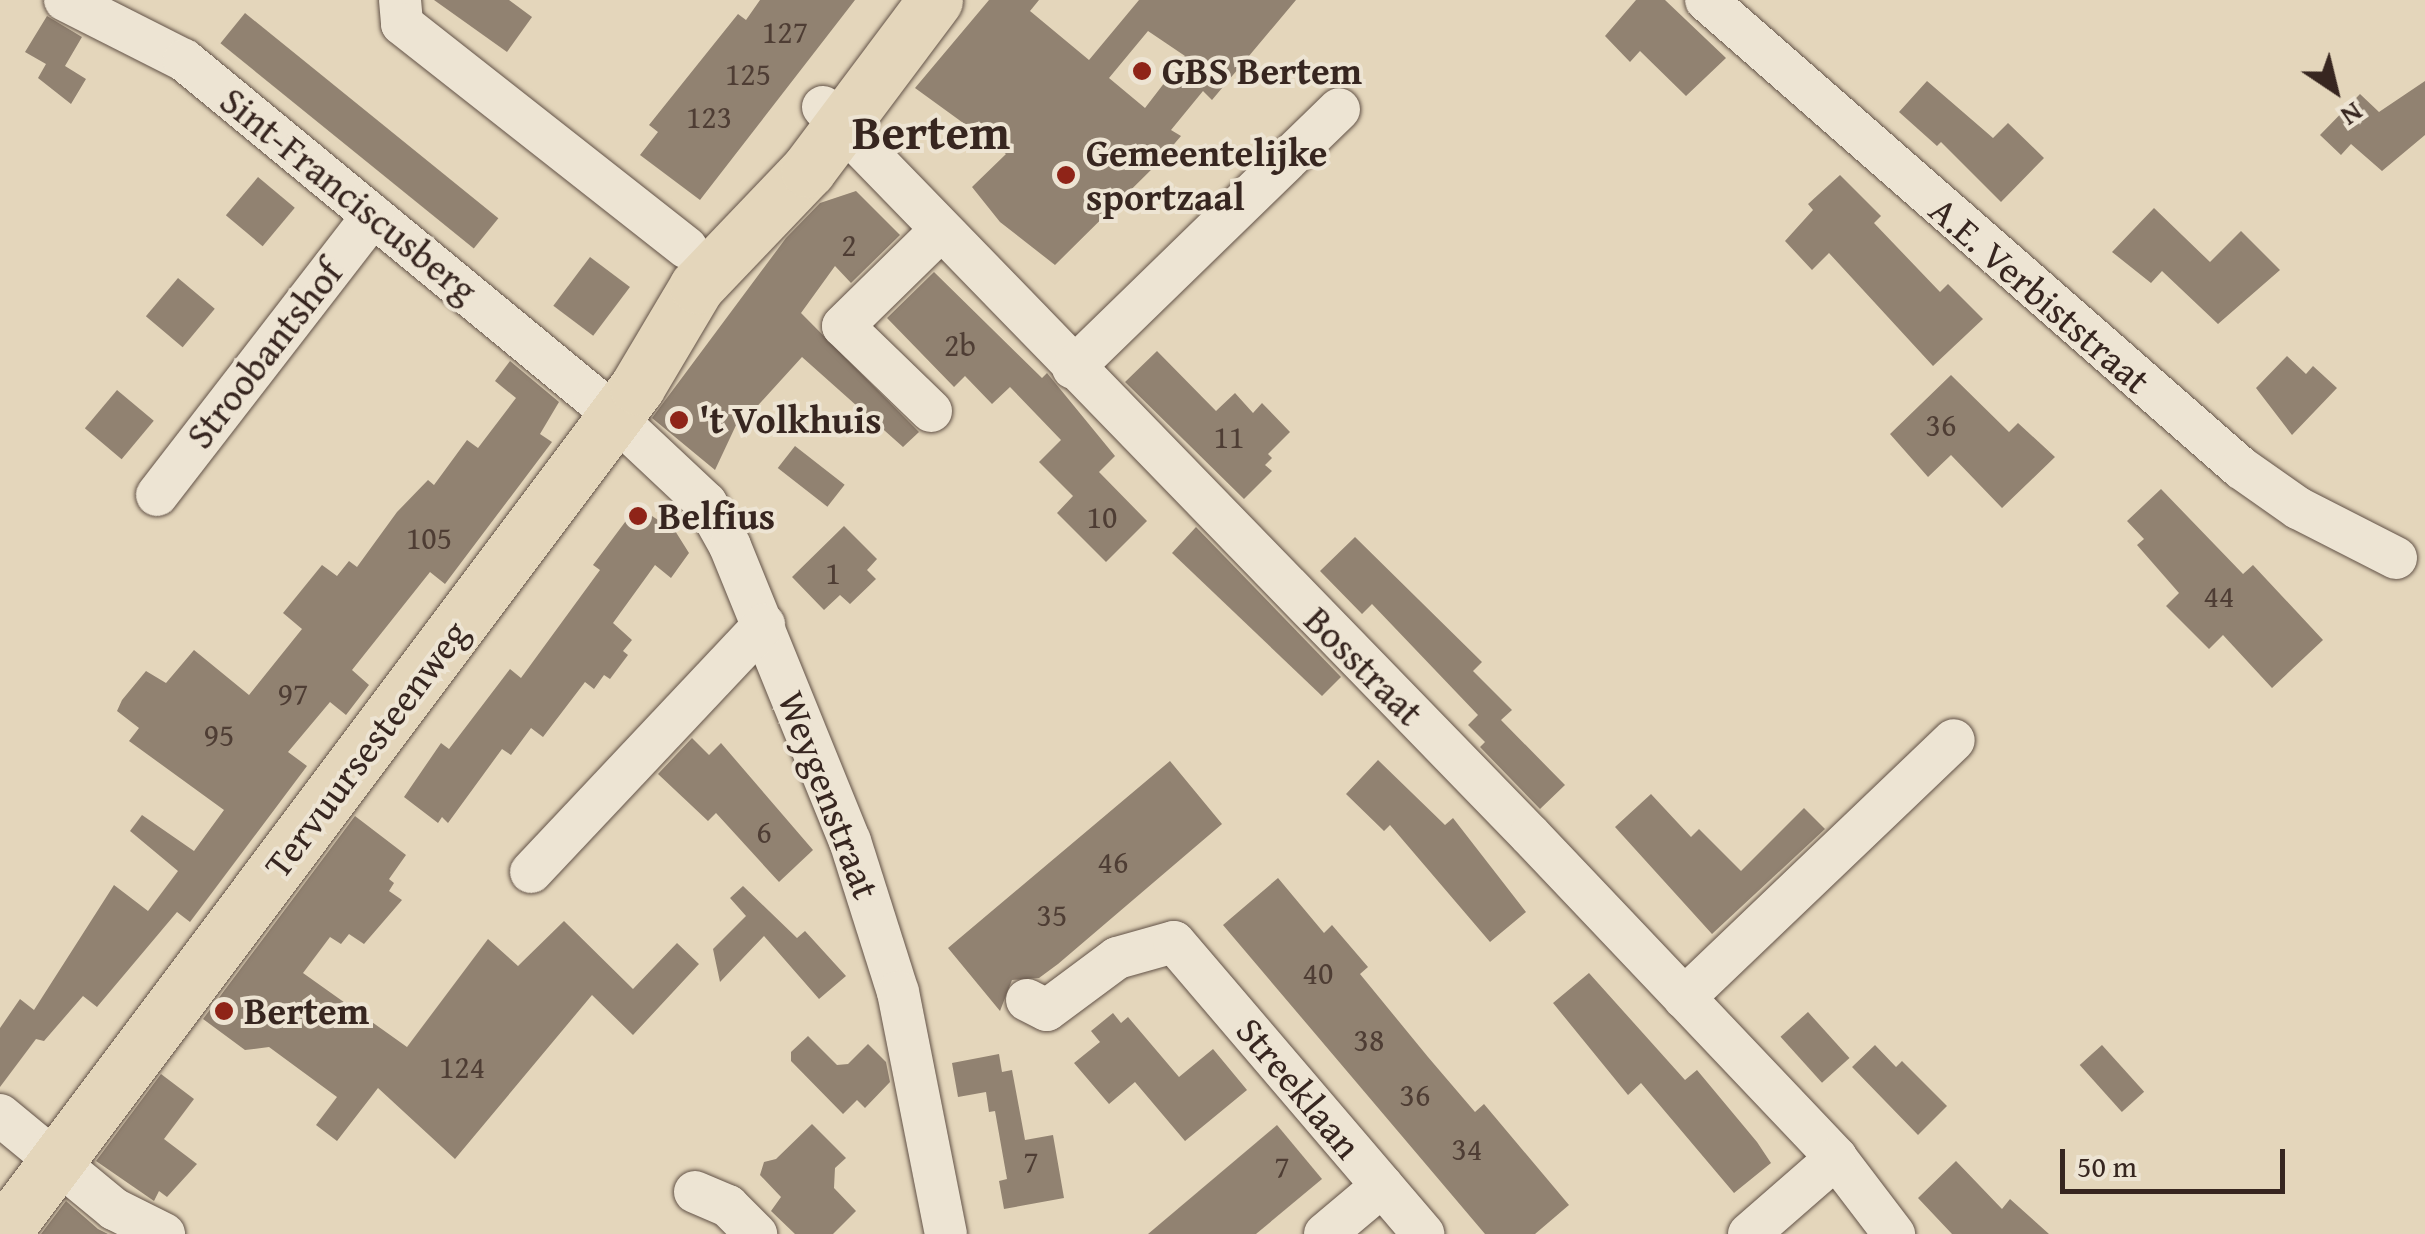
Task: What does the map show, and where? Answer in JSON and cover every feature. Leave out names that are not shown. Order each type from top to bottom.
[{"type":"main road","name":"Tervuursesteenweg","points":[[832,116],[902,0]]},
{"type":"main road","name":"Tervuursesteenweg","points":[[2,1234],[614,418],[703,253],[729,232],[936,0]]},
{"type":"street","name":"Sint-Franciscusberg","points":[[65,0],[184,60],[614,418]]},
{"type":"street","points":[[400,0],[402,24],[703,253]]},
{"type":"street","name":"A.E. Verbiststraat","points":[[1706,0],[2213,446],[2298,508],[2396,558]]},
{"type":"street","points":[[1072,368],[1339,109]]},
{"type":"street","name":"Bosstraat","points":[[832,116],[1836,1158],[1894,1234]]},
{"type":"street","name":"Stroobantshof","points":[[157,495],[373,216]]},
{"type":"street","points":[[931,411],[843,326],[940,231]]},
{"type":"street","name":"Weygenstraat","points":[[614,418],[689,480],[706,503],[764,625],[850,841],[898,992],[941,1230]]},
{"type":"street","points":[[532,872],[764,625]]},
{"type":"street","points":[[1684,998],[1954,740]]},
{"type":"street","name":"Streeklaan","points":[[1026,1000],[1047,1010],[1117,958],[1174,942],[1423,1234]]},
{"type":"street","points":[[0,1115],[114,1209],[164,1234]]},
{"type":"street","points":[[1749,1234],[1836,1158]]},
{"type":"street","points":[[1325,1234],[1382,1186]]},
{"type":"street","points":[[695,1192],[728,1206],[756,1234]]},
{"type":"building","points":[[434,0],[509,0],[532,17],[507,52]]},
{"type":"building","points":[[760,0],[855,0],[700,200],[640,155],[658,132],[649,125],[738,14],[746,20]]},
{"type":"building","points":[[989,0],[1039,0],[1030,11],[1089,60],[1139,0],[1296,0],[1212,100],[1203,91],[1171,130],[1181,136],[1055,265],[1000,222],[972,187],[1006,154],[915,88]],"holes":[[[1148,31],[1185,56],[1145,108],[1109,78]]]},
{"type":"building","points":[[1636,0],[1665,0],[1726,58],[1686,96],[1640,51],[1630,62],[1605,36]]},
{"type":"building","points":[[245,13],[498,218],[474,248],[220,43]]},
{"type":"building","points":[[47,16],[82,37],[65,66],[86,79],[71,104],[38,78],[46,64],[25,52]]},
{"type":"building","points":[[1927,81],[1993,138],[2008,123],[2044,158],[2001,202],[1941,142],[1937,146],[1899,112]]},
{"type":"building","points":[[2425,81],[2425,135],[2382,171],[2351,144],[2341,155],[2320,135],[2360,94],[2379,112]]},
{"type":"building","points":[[1840,175],[1881,216],[1874,223],[1940,292],[1948,284],[1983,319],[1933,366],[1829,253],[1812,270],[1785,241],[1813,210],[1808,204]]},
{"type":"building","points":[[258,177],[295,208],[263,246],[226,215]]},
{"type":"building","points":[[856,191],[900,235],[851,283],[835,266],[801,313],[919,432],[903,447],[802,357],[752,412],[745,406],[715,470],[652,418],[786,238],[820,203]]},
{"type":"building","points":[[2154,208],[2210,262],[2241,231],[2280,270],[2218,324],[2162,271],[2151,283],[2112,252]]},
{"type":"building","points":[[590,257],[630,287],[593,336],[553,306]]},
{"type":"building","points":[[934,272],[1042,378],[1047,373],[1115,456],[1099,472],[1147,521],[1106,562],[1057,513],[1073,496],[1039,462],[1061,440],[1010,387],[992,404],[965,376],[954,387],[887,318]]},
{"type":"building","points":[[178,278],[215,309],[183,347],[146,316]]},
{"type":"building","points":[[1157,351],[1216,411],[1235,393],[1253,413],[1262,403],[1290,432],[1268,454],[1272,458],[1265,465],[1272,471],[1244,499],[1125,382]]},
{"type":"building","points":[[2287,356],[2306,374],[2313,366],[2337,388],[2292,435],[2256,388]]},
{"type":"building","points":[[510,361],[559,402],[540,434],[552,442],[445,584],[430,572],[352,670],[369,685],[346,715],[330,702],[288,752],[307,766],[190,922],[177,912],[97,1007],[83,996],[44,1041],[36,1039],[0,1087],[0,1028],[20,999],[34,1010],[114,885],[148,911],[178,871],[130,831],[142,815],[194,851],[224,810],[129,741],[139,728],[117,711],[122,700],[146,671],[166,683],[194,650],[249,695],[302,629],[283,613],[322,565],[337,576],[349,561],[357,567],[397,512],[428,480],[434,485],[467,440],[478,448],[516,398],[495,381]]},
{"type":"building","points":[[1951,375],[2009,432],[2018,423],[2055,457],[2002,508],[1951,455],[1928,477],[1890,434]]},
{"type":"building","points":[[117,390],[154,421],[122,459],[85,428]]},
{"type":"building","points":[[795,446],[845,485],[827,507],[778,468]]},
{"type":"building","points":[[2161,489],[2243,574],[2253,565],[2323,640],[2272,688],[2223,635],[2209,649],[2166,606],[2179,593],[2137,545],[2144,539],[2127,521]]},
{"type":"building","points":[[637,506],[658,520],[667,518],[689,553],[671,578],[655,565],[613,623],[632,640],[623,651],[628,655],[610,679],[604,675],[594,689],[585,682],[543,737],[531,728],[511,755],[502,749],[448,823],[442,817],[438,823],[404,797],[441,743],[449,749],[510,669],[521,678],[600,570],[593,565]]},
{"type":"building","points":[[844,526],[877,559],[867,570],[876,579],[850,604],[840,595],[824,610],[792,577]]},
{"type":"building","points":[[1196,527],[1341,677],[1322,696],[1172,553]]},
{"type":"building","points":[[1355,537],[1482,662],[1473,671],[1512,710],[1501,720],[1565,785],[1540,809],[1480,747],[1485,742],[1468,725],[1478,715],[1372,604],[1362,614],[1320,571]]},
{"type":"building","points":[[692,738],[709,755],[721,743],[813,850],[779,882],[716,813],[708,821],[658,774]]},
{"type":"building","points":[[1378,760],[1445,825],[1453,818],[1526,912],[1490,942],[1390,825],[1384,831],[1346,794]]},
{"type":"building","points":[[1170,761],[1222,824],[1058,964],[1039,978],[1012,980],[1000,1011],[948,948]]},
{"type":"building","points":[[1651,794],[1691,837],[1699,829],[1741,871],[1804,808],[1825,829],[1712,934],[1615,827]]},
{"type":"building","points":[[355,816],[406,855],[389,879],[394,883],[389,891],[402,900],[364,944],[349,934],[341,944],[330,937],[303,973],[407,1047],[488,939],[518,966],[564,921],[633,989],[677,943],[699,964],[633,1035],[592,995],[455,1159],[378,1088],[337,1141],[316,1125],[337,1097],[269,1047],[245,1050],[203,1019]]},
{"type":"building","points":[[1278,878],[1324,933],[1332,925],[1368,967],[1360,974],[1428,1057],[1475,1112],[1484,1104],[1569,1205],[1535,1234],[1485,1234],[1223,925]]},
{"type":"building","points":[[743,886],[797,938],[805,931],[846,976],[819,999],[764,936],[720,982],[713,949],[746,916],[730,898]]},
{"type":"building","points":[[1589,973],[1685,1080],[1697,1070],[1771,1163],[1734,1193],[1641,1083],[1628,1095],[1553,1003]]},
{"type":"building","points":[[1808,1012],[1849,1058],[1822,1083],[1781,1037]]},
{"type":"building","points":[[1113,1013],[1121,1023],[1128,1017],[1179,1077],[1213,1049],[1247,1090],[1185,1141],[1135,1082],[1109,1104],[1074,1063],[1100,1042],[1091,1031]]},
{"type":"building","points":[[808,1036],[837,1065],[848,1064],[868,1044],[886,1062],[890,1082],[865,1108],[857,1100],[843,1114],[791,1061],[791,1052]]},
{"type":"building","points":[[1875,1045],[1896,1067],[1902,1061],[1947,1106],[1918,1135],[1852,1067]]},
{"type":"building","points":[[2102,1045],[2144,1092],[2122,1112],[2080,1065]]},
{"type":"building","points":[[999,1054],[1002,1072],[1012,1070],[1025,1140],[1053,1135],[1064,1198],[1004,1209],[999,1181],[1007,1179],[995,1111],[989,1112],[986,1092],[958,1097],[952,1063]]},
{"type":"building","points":[[161,1074],[194,1099],[164,1139],[197,1164],[167,1197],[159,1191],[154,1201],[96,1161]]},
{"type":"building","points":[[812,1124],[846,1158],[835,1168],[834,1188],[856,1211],[833,1234],[795,1234],[771,1211],[781,1197],[760,1175],[764,1162],[776,1159]]},
{"type":"building","points":[[1277,1125],[1322,1179],[1256,1234],[1148,1234]]},
{"type":"building","points":[[1956,1161],[2002,1209],[2010,1199],[2049,1234],[1952,1234],[1918,1198]]},
{"type":"building","points":[[66,1201],[98,1229],[108,1234],[41,1234]]},
{"type":"place","name":"GBS Bertem","points":[[1142,71]]},
{"type":"place","name":"Gemeentelijke sportzaal","points":[[1066,175]]},
{"type":"place","name":"'t Volkhuis","points":[[679,420]]},
{"type":"place","name":"Belfius","points":[[638,516]]},
{"type":"place","name":"Bertem","points":[[224,1011]]},
{"type":"district","name":"Bertem","points":[[931,132]]}]
